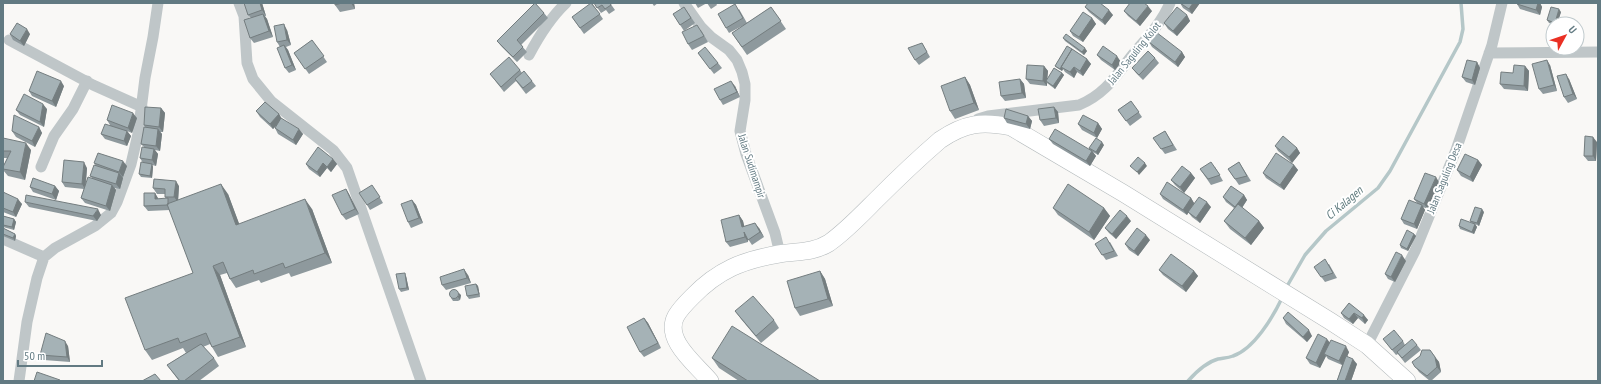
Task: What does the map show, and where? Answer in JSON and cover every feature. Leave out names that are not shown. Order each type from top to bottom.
[{"type":"highway","points":[[710,381],[682,350],[674,333],[676,316],[698,291],[727,269],[741,263],[780,254],[804,252],[816,249],[828,243],[847,228],[923,154],[940,140],[954,130],[982,123],[995,123],[1011,127],[1129,196],[1367,345],[1407,381]]},
{"type":"street","points":[[19,381],[27,322],[37,278],[44,258],[56,248],[94,226],[110,213],[117,202],[131,164],[138,134],[145,78],[158,3]]},
{"type":"street","points":[[239,3],[244,16],[247,64],[253,79],[271,101],[333,150],[347,168],[421,381]]},
{"type":"street","points":[[529,55],[542,31],[556,12],[566,3]]},
{"type":"street","name":"Jalan Sudimampir","points":[[684,3],[711,38],[729,50],[737,60],[742,72],[745,84],[745,100],[740,131],[746,154],[775,233],[780,254]]},
{"type":"street","name":"Jalan Saguling Kolot","points":[[954,130],[960,125],[988,116],[1072,106],[1089,101],[1108,86],[1118,75],[1157,27],[1170,3]]},
{"type":"street","name":"Jalan Saguling Desa","points":[[1367,345],[1415,251],[1456,150],[1490,53],[1502,3]]},
{"type":"street","points":[[9,40],[87,81],[142,107]]},
{"type":"street","points":[[1490,53],[1598,52]]},
{"type":"street","points":[[41,167],[54,136],[73,109],[87,81]]},
{"type":"street","points":[[3,239],[44,258]]},
{"type":"building","points":[[244,3],[260,3],[262,10],[248,15]]},
{"type":"building","points":[[535,3],[544,13],[517,40],[523,47],[513,57],[497,41]]},
{"type":"building","points":[[591,3],[600,14],[580,28],[572,17]]},
{"type":"building","points":[[594,3],[610,3],[611,5],[605,9],[602,5],[597,8]]},
{"type":"building","points":[[1088,3],[1100,3],[1109,10],[1102,20],[1085,7]]},
{"type":"building","points":[[1130,3],[1144,3],[1148,6],[1136,21],[1124,11]]},
{"type":"building","points":[[1180,3],[1193,3],[1189,9]]},
{"type":"building","points":[[1517,3],[1538,3],[1536,10]]},
{"type":"building","points":[[735,4],[743,18],[726,28],[718,14]]},
{"type":"building","points":[[684,7],[691,18],[680,25],[673,14]]},
{"type":"building","points":[[771,7],[781,21],[742,47],[732,33]]},
{"type":"building","points":[[1177,7],[1187,15],[1173,31],[1164,23]]},
{"type":"building","points":[[1551,7],[1559,9],[1557,16],[1548,16]]},
{"type":"building","points":[[1083,12],[1092,18],[1079,37],[1070,31]]},
{"type":"building","points":[[263,14],[269,31],[250,38],[244,20]]},
{"type":"building","points":[[17,23],[27,29],[20,41],[10,34]]},
{"type":"building","points":[[284,24],[287,40],[277,42],[274,26]]},
{"type":"building","points":[[697,25],[704,36],[688,44],[682,32]]},
{"type":"building","points":[[1156,32],[1182,52],[1175,62],[1149,42]]},
{"type":"building","points":[[1066,34],[1085,48],[1082,52],[1063,38]]},
{"type":"building","points":[[312,40],[324,56],[305,69],[294,53]]},
{"type":"building","points":[[922,43],[927,52],[915,60],[908,48]]},
{"type":"building","points":[[284,45],[292,65],[285,68],[277,48]]},
{"type":"building","points":[[1067,46],[1072,49],[1060,69],[1055,66]]},
{"type":"building","points":[[1103,46],[1117,56],[1112,65],[1097,55]]},
{"type":"building","points":[[705,47],[718,63],[710,69],[698,53]]},
{"type":"building","points":[[1072,49],[1087,59],[1080,71],[1074,67],[1070,72],[1061,67]]},
{"type":"building","points":[[1148,51],[1155,58],[1139,75],[1132,68]]},
{"type":"building","points":[[509,57],[520,70],[501,87],[490,74]]},
{"type":"building","points":[[1467,60],[1477,62],[1472,80],[1462,77]]},
{"type":"building","points":[[1547,60],[1554,85],[1539,89],[1532,64]]},
{"type":"building","points":[[1027,65],[1044,66],[1043,81],[1026,79]]},
{"type":"building","points":[[1514,65],[1525,66],[1524,86],[1500,84],[1501,72],[1513,73]]},
{"type":"building","points":[[1054,68],[1062,73],[1053,86],[1046,81]]},
{"type":"building","points":[[37,71],[61,81],[52,101],[29,91]]},
{"type":"building","points":[[524,71],[532,81],[523,88],[515,79]]},
{"type":"building","points":[[1566,74],[1573,94],[1564,97],[1557,76]]},
{"type":"building","points":[[965,77],[974,103],[950,111],[941,86]]},
{"type":"building","points":[[1020,79],[1022,93],[1001,96],[999,82]]},
{"type":"building","points":[[731,81],[737,92],[720,100],[714,89]]},
{"type":"building","points":[[24,94],[43,104],[40,122],[16,110]]},
{"type":"building","points":[[1131,101],[1139,112],[1126,121],[1118,110]]},
{"type":"building","points":[[265,102],[279,114],[270,124],[256,111]]},
{"type":"building","points":[[112,105],[133,113],[128,128],[107,120]]},
{"type":"building","points":[[145,107],[161,108],[159,127],[144,125]]},
{"type":"building","points":[[1054,107],[1056,118],[1040,120],[1038,109]]},
{"type":"building","points":[[1006,109],[1028,116],[1026,124],[1004,118]]},
{"type":"building","points":[[14,115],[39,127],[32,141],[12,131]]},
{"type":"building","points":[[1083,115],[1098,123],[1094,133],[1078,124]]},
{"type":"building","points":[[281,118],[299,129],[293,140],[275,128]]},
{"type":"building","points":[[105,124],[127,131],[124,141],[101,134]]},
{"type":"building","points":[[144,127],[158,129],[156,146],[141,144]]},
{"type":"building","points":[[1055,129],[1092,151],[1086,161],[1049,139]]},
{"type":"building","points":[[1165,131],[1173,145],[1161,149],[1153,138]]},
{"type":"building","points":[[1283,136],[1297,148],[1289,157],[1275,146]]},
{"type":"building","points":[[1585,136],[1593,137],[1593,156],[1584,156]]},
{"type":"building","points":[[3,138],[26,143],[20,172],[3,169],[11,151],[3,151]]},
{"type":"building","points":[[1096,138],[1102,142],[1096,152],[1089,148]]},
{"type":"building","points":[[142,147],[154,149],[152,160],[140,158]]},
{"type":"building","points":[[318,147],[333,159],[327,167],[323,163],[317,172],[306,164]]},
{"type":"building","points":[[98,153],[123,161],[119,172],[94,163]]},
{"type":"building","points":[[1276,153],[1294,165],[1280,185],[1263,173]]},
{"type":"building","points":[[1465,154],[1478,160],[1470,177],[1457,170]]},
{"type":"building","points":[[1138,157],[1145,163],[1137,172],[1130,166]]},
{"type":"building","points":[[64,160],[84,162],[82,184],[62,182]]},
{"type":"building","points":[[141,162],[152,164],[150,176],[139,174]]},
{"type":"building","points":[[1211,162],[1220,175],[1208,179],[1200,169]]},
{"type":"building","points":[[1239,162],[1247,176],[1235,179],[1228,169]]},
{"type":"building","points":[[94,165],[119,173],[116,184],[90,176]]},
{"type":"building","points":[[1182,166],[1191,173],[1180,187],[1171,180]]},
{"type":"building","points":[[1425,173],[1436,177],[1424,204],[1414,199]]},
{"type":"building","points":[[88,177],[112,185],[106,206],[81,198]]},
{"type":"building","points":[[33,178],[55,186],[52,194],[30,187]]},
{"type":"building","points":[[154,179],[176,181],[174,197],[165,197],[165,189],[153,188]]},
{"type":"building","points":[[1167,182],[1191,198],[1183,210],[1160,194]]},
{"type":"building","points":[[221,184],[236,225],[305,199],[325,253],[285,268],[283,263],[254,274],[253,270],[230,279],[223,262],[213,266],[240,337],[212,347],[206,333],[180,343],[178,338],[145,350],[125,298],[193,273],[167,204]]},
{"type":"building","points":[[1068,184],[1104,208],[1089,232],[1053,208]]},
{"type":"building","points":[[372,185],[380,197],[367,205],[359,193]]},
{"type":"building","points":[[1231,186],[1244,195],[1235,207],[1223,197]]},
{"type":"building","points":[[346,189],[355,209],[342,215],[332,195]]},
{"type":"building","points":[[3,192],[18,199],[13,212],[3,208]]},
{"type":"building","points":[[144,193],[155,193],[155,199],[168,198],[168,205],[144,206]]},
{"type":"building","points":[[26,195],[98,209],[93,216],[25,202]]},
{"type":"building","points":[[1199,197],[1207,202],[1196,218],[1188,212]]},
{"type":"building","points":[[412,200],[419,218],[408,222],[401,204]]},
{"type":"building","points":[[1409,200],[1422,205],[1414,224],[1401,219]]},
{"type":"building","points":[[1238,204],[1259,221],[1245,238],[1224,221]]},
{"type":"building","points":[[1475,207],[1482,209],[1477,223],[1470,221]]},
{"type":"building","points":[[1120,210],[1127,216],[1112,234],[1105,228]]},
{"type":"building","points":[[739,215],[742,227],[755,223],[760,232],[748,240],[744,232],[745,237],[726,242],[721,220]]},
{"type":"building","points":[[3,216],[14,219],[12,227],[3,225]]},
{"type":"building","points":[[1461,219],[1475,224],[1472,232],[1459,226]]},
{"type":"building","points":[[3,228],[15,234],[13,238],[3,234]]},
{"type":"building","points":[[1137,228],[1146,235],[1134,251],[1125,244]]},
{"type":"building","points":[[1407,230],[1414,234],[1407,249],[1400,245]]},
{"type":"building","points":[[1106,237],[1114,251],[1102,255],[1095,244]]},
{"type":"building","points":[[1396,252],[1402,255],[1391,277],[1385,274]]},
{"type":"building","points":[[1171,254],[1194,271],[1182,286],[1159,270]]},
{"type":"building","points":[[1325,259],[1333,273],[1321,277],[1314,267]]},
{"type":"building","points":[[464,269],[467,278],[442,285],[440,277]]},
{"type":"building","points":[[820,271],[828,299],[795,308],[787,281]]},
{"type":"building","points":[[405,273],[407,288],[399,289],[396,274]]},
{"type":"building","points":[[476,284],[479,294],[467,296],[465,286]]},
{"type":"building","points":[[452,290],[456,290],[458,294],[456,298],[452,298],[450,296],[450,292]]},
{"type":"building","points":[[753,296],[774,320],[756,336],[735,311]]},
{"type":"building","points":[[1349,303],[1364,315],[1362,318],[1354,313],[1349,319],[1341,313]]},
{"type":"building","points":[[1288,312],[1309,330],[1303,337],[1283,318]]},
{"type":"building","points":[[644,318],[658,343],[640,352],[627,327]]},
{"type":"building","points":[[732,326],[820,381],[748,381],[712,358]]},
{"type":"building","points":[[1394,330],[1403,341],[1392,350],[1383,339]]},
{"type":"building","points":[[46,333],[65,341],[67,357],[40,355]]},
{"type":"building","points":[[1318,334],[1327,339],[1316,363],[1306,358]]},
{"type":"building","points":[[1412,339],[1417,345],[1402,358],[1397,352]]},
{"type":"building","points":[[1331,340],[1346,346],[1339,361],[1324,354]]},
{"type":"building","points":[[201,344],[214,358],[184,381],[180,381],[167,365]]},
{"type":"building","points":[[1422,350],[1430,350],[1435,357],[1437,367],[1427,376],[1415,367],[1412,362],[1420,356]]},
{"type":"building","points":[[1346,356],[1353,359],[1345,381],[1337,381]]},
{"type":"building","points":[[37,372],[60,380],[60,381],[34,381]]},
{"type":"building","points":[[155,374],[161,381],[142,381]]},
{"type":"waterway","name":"Ci Kalagen","points":[[1286,288],[1305,255],[1326,231],[1378,188],[1390,171],[1460,42],[1463,29],[1461,3]]},
{"type":"waterway","name":"Ci Kalagen","points":[[1188,381],[1210,362],[1233,356],[1248,347],[1262,332],[1274,314],[1282,298]]}]
